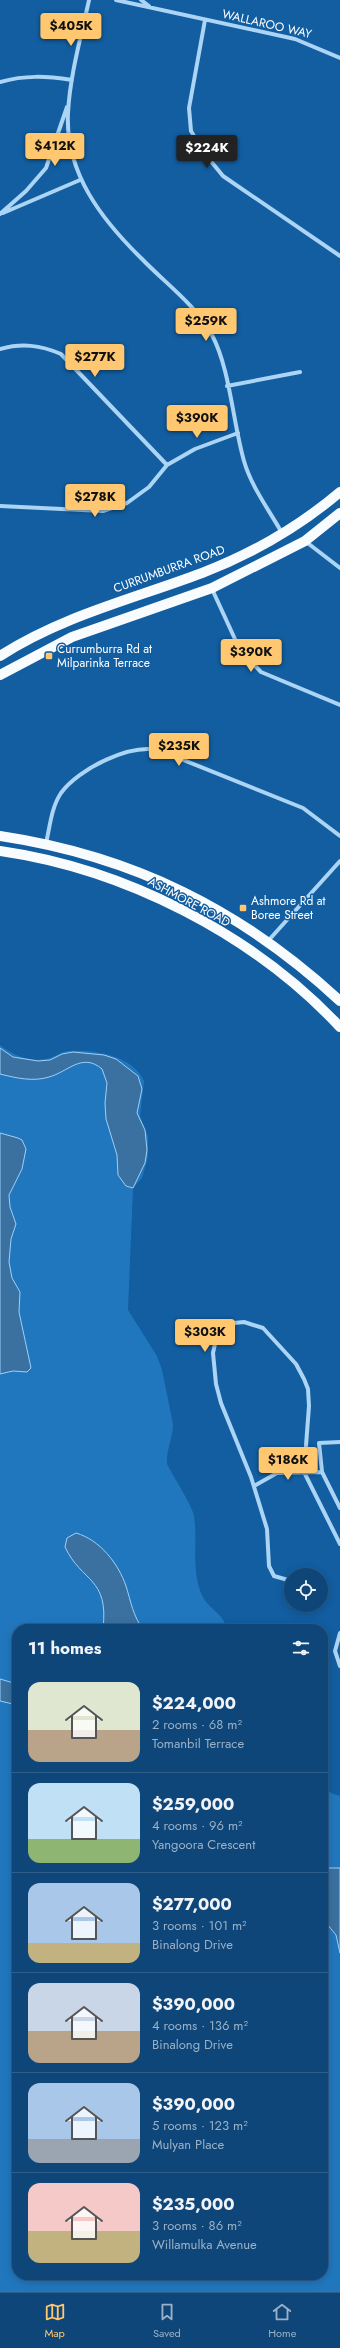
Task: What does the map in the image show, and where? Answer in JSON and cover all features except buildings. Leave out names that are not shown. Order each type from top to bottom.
[{"type":"main road","name":"CURRUMBURRA ROAD","points":[[0,656],[65,622],[202,573],[246,553],[282,533],[340,492]]},
{"type":"main road","points":[[0,675],[72,636],[212,588],[305,540],[340,514]]},
{"type":"main road","name":"ASHMORE ROAD","points":[[0,836],[46,844],[92,855],[139,872],[203,902],[268,941],[317,980],[340,1001]]},
{"type":"main road","name":"ASHMORE ROAD","points":[[0,851],[60,863],[102,875],[170,904],[257,955],[306,994],[340,1027]]},
{"type":"street","points":[[89,0],[72,80],[68,123],[74,159],[80,180],[96,208],[110,226],[199,317],[212,334],[227,386],[244,462],[258,492],[282,533]]},
{"type":"street","name":"WALLAROO WAY","points":[[116,0],[295,39],[340,58]]},
{"type":"street","points":[[141,0],[151,8]]},
{"type":"street","points":[[205,20],[189,108],[191,131],[205,154],[223,176],[340,256]]},
{"type":"street","points":[[0,82],[19,77],[38,75],[72,80]]},
{"type":"street","points":[[0,214],[26,191],[46,168],[70,96]]},
{"type":"street","points":[[0,214],[80,180]]},
{"type":"street","points":[[0,349],[12,346],[42,346],[61,354],[167,465]]},
{"type":"street","points":[[227,386],[300,372]]},
{"type":"street","points":[[0,506],[103,510],[127,503],[149,487],[167,465],[195,449],[238,433]]},
{"type":"street","points":[[305,540],[340,568]]},
{"type":"street","points":[[212,588],[240,650],[260,672],[340,705]]},
{"type":"street","points":[[46,844],[56,801],[68,785],[77,777],[102,763],[125,752],[144,748],[161,751],[303,808],[340,836]]},
{"type":"street","points":[[268,941],[340,860]]},
{"type":"street","points":[[284,1579],[274,1576],[269,1566],[267,1529],[241,1448],[221,1403],[214,1371],[213,1353],[218,1330],[224,1324],[232,1322],[253,1323],[263,1328],[296,1364],[304,1379],[308,1389],[309,1406],[304,1472],[340,1544]]},
{"type":"street","points":[[340,1442],[319,1443],[322,1472],[340,1508]]},
{"type":"street","points":[[254,1486],[277,1473],[322,1472]]},
{"type":"street","points":[[340,1633],[335,1651],[340,1666]]},
{"type":"shaded area","points":[[0,1045],[15,1055],[27,1059],[39,1060],[68,1051],[89,1051],[100,1053],[122,1060],[131,1065],[139,1072],[144,1081],[140,1116],[148,1136],[148,1157],[142,1178],[133,1188],[128,1310],[157,1356],[162,1370],[173,1424],[167,1464],[193,1511],[195,1526],[195,1564],[201,1593],[207,1603],[219,1614],[225,1624],[12,1624],[12,2280],[328,2280],[328,1791],[340,1796],[340,2292],[0,2292]]},
{"type":"shaded area","points":[[0,1048],[13,1057],[38,1061],[50,1060],[62,1054],[73,1052],[104,1055],[116,1059],[138,1076],[142,1089],[137,1113],[145,1130],[147,1150],[145,1163],[133,1188],[126,1186],[118,1175],[117,1155],[106,1119],[105,1103],[107,1083],[102,1069],[95,1064],[88,1062],[75,1065],[49,1077],[24,1079],[12,1077],[0,1074]]},
{"type":"shaded area","points":[[0,1133],[22,1140],[26,1149],[22,1169],[9,1195],[10,1207],[16,1224],[11,1239],[9,1262],[12,1278],[20,1292],[19,1312],[31,1368],[27,1372],[13,1371],[0,1374]]},
{"type":"shaded area","points":[[76,1533],[85,1536],[100,1547],[113,1561],[123,1577],[131,1603],[140,1624],[103,1624],[104,1612],[102,1599],[93,1582],[79,1568],[65,1547],[67,1538]]},
{"type":"shaded area","points":[[0,1679],[12,1683],[12,1704],[0,1701]]},
{"type":"shaded area","points":[[328,1868],[340,1868],[340,1953],[336,1935],[328,1925]]},
{"type":"place","name":"Currumburra Rd at Milparinka Terrace","points":[[49,656]]},
{"type":"place","name":"Ashmore Rd at Boree Street","points":[[243,908]]}]
